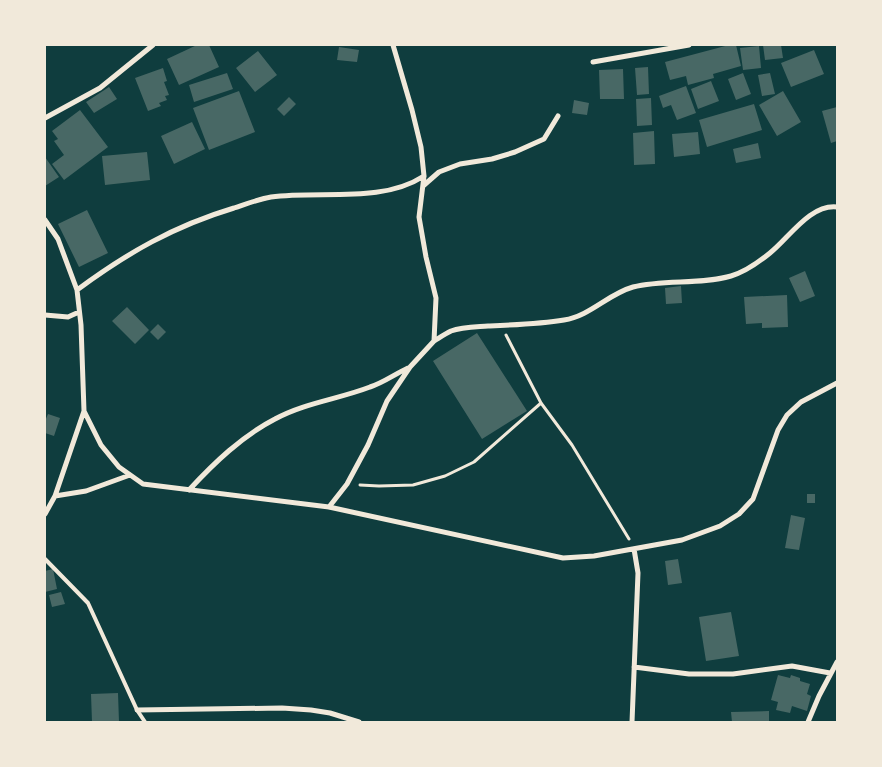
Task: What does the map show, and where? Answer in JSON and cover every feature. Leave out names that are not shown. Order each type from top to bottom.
[{"type":"street","points":[[45,118],[100,88],[153,45]]},
{"type":"street","points":[[393,45],[419,138],[424,176],[419,217],[436,298],[434,341]]},
{"type":"street","points":[[593,62],[689,45]]},
{"type":"street","points":[[422,186],[439,172],[460,164],[492,159],[544,139],[558,116]]},
{"type":"street","points":[[76,290],[114,263],[156,239],[211,214],[271,197],[333,195],[398,188],[424,176]]},
{"type":"street","points":[[328,507],[347,484],[368,445],[387,401],[410,367],[434,341],[452,331],[565,320],[581,315],[617,293],[632,288],[660,283],[731,276],[752,266],[770,253],[801,221],[817,212],[835,207],[837,201]]},
{"type":"street","points":[[45,220],[58,239],[76,290],[81,325],[84,411],[55,496],[45,514]]},
{"type":"street","points":[[45,315],[68,317],[79,312]]},
{"type":"street","points":[[189,490],[255,431],[276,418],[371,387],[410,367]]},
{"type":"street","points":[[84,411],[101,445],[119,467],[144,484],[328,507],[563,558],[594,556],[682,540],[720,526],[739,514],[753,499],[778,430],[787,415],[801,402],[837,383]]},
{"type":"street","points":[[55,496],[86,491],[130,475]]},
{"type":"street","points":[[632,722],[638,573],[634,548]]},
{"type":"street","points":[[808,722],[837,662]]},
{"type":"street","points":[[634,667],[689,674],[733,674],[767,671],[792,666],[830,674]]},
{"type":"street","points":[[137,710],[282,708],[330,713],[359,722]]},
{"type":"lane","points":[[45,559],[88,603],[137,710],[145,722]]},
{"type":"path","points":[[501,326],[541,403],[572,445],[634,548]]},
{"type":"path","points":[[347,484],[379,486],[413,485],[445,476],[474,462],[541,403]]},
{"type":"building","points":[[197,45],[209,45],[219,67],[179,85],[167,59]]},
{"type":"building","points":[[729,45],[736,45],[741,66],[713,74],[714,78],[688,85],[686,76],[670,80],[665,62]]},
{"type":"building","points":[[763,45],[781,45],[783,58],[765,60]]},
{"type":"building","points":[[759,46],[761,68],[743,70],[740,48]]},
{"type":"building","points":[[339,47],[359,50],[357,62],[337,60]]},
{"type":"building","points":[[814,50],[824,74],[791,87],[781,63]]},
{"type":"building","points":[[258,51],[277,75],[255,92],[236,68]]},
{"type":"building","points":[[648,67],[649,94],[637,95],[635,68]]},
{"type":"building","points":[[163,68],[167,81],[164,82],[169,95],[165,96],[167,100],[159,103],[161,106],[148,111],[135,78]]},
{"type":"building","points":[[623,69],[624,99],[600,99],[599,70]]},
{"type":"building","points":[[227,73],[233,89],[194,102],[189,85]]},
{"type":"building","points":[[743,73],[751,94],[736,100],[728,79]]},
{"type":"building","points":[[770,73],[775,94],[762,96],[758,75]]},
{"type":"building","points":[[711,81],[719,101],[698,109],[691,89]]},
{"type":"building","points":[[686,86],[696,113],[677,120],[671,105],[663,108],[659,96]]},
{"type":"building","points":[[109,87],[117,99],[94,113],[86,102]]},
{"type":"building","points":[[239,91],[255,132],[209,150],[193,108]]},
{"type":"building","points":[[783,91],[801,122],[777,136],[759,105]]},
{"type":"building","points":[[289,97],[296,104],[284,116],[277,109]]},
{"type":"building","points":[[651,98],[652,125],[637,126],[636,99]]},
{"type":"building","points":[[574,100],[589,103],[587,115],[572,113]]},
{"type":"building","points":[[754,104],[762,130],[707,147],[699,120]]},
{"type":"building","points":[[837,107],[837,141],[831,143],[822,111]]},
{"type":"building","points":[[80,110],[108,147],[64,180],[52,164],[64,155],[54,141],[58,139],[52,131]]},
{"type":"building","points":[[192,122],[205,149],[174,164],[161,136]]},
{"type":"building","points":[[654,131],[655,164],[634,165],[633,133]]},
{"type":"building","points":[[698,132],[700,154],[674,157],[672,134]]},
{"type":"building","points":[[758,143],[761,158],[736,163],[733,149]]},
{"type":"building","points":[[147,152],[150,180],[105,185],[102,156]]},
{"type":"building","points":[[45,157],[59,177],[45,186]]},
{"type":"building","points":[[87,210],[108,253],[79,267],[58,224]]},
{"type":"building","points":[[805,271],[815,296],[800,302],[789,278]]},
{"type":"building","points":[[681,286],[682,303],[666,304],[665,288]]},
{"type":"building","points":[[787,295],[788,327],[762,328],[762,323],[746,324],[744,297]]},
{"type":"building","points":[[127,307],[149,330],[135,344],[112,321]]},
{"type":"building","points":[[158,324],[166,332],[158,340],[150,332]]},
{"type":"building","points":[[477,333],[527,411],[482,439],[433,361]]},
{"type":"building","points":[[48,414],[60,418],[54,436],[45,433],[45,421]]},
{"type":"building","points":[[807,494],[815,494],[815,503],[807,503]]},
{"type":"building","points":[[791,515],[805,518],[799,550],[785,548]]},
{"type":"building","points":[[678,559],[682,583],[668,585],[665,561]]},
{"type":"building","points":[[53,569],[57,589],[45,592],[45,571]]},
{"type":"building","points":[[61,592],[65,604],[52,607],[49,595]]},
{"type":"building","points":[[731,612],[739,656],[706,661],[699,617]]},
{"type":"building","points":[[778,675],[790,678],[791,675],[800,678],[800,681],[810,684],[807,694],[811,696],[807,711],[792,706],[790,713],[776,710],[778,702],[771,700]]},
{"type":"building","points":[[118,693],[119,722],[92,722],[91,694]]},
{"type":"building","points":[[769,711],[769,722],[732,722],[731,712]]}]
